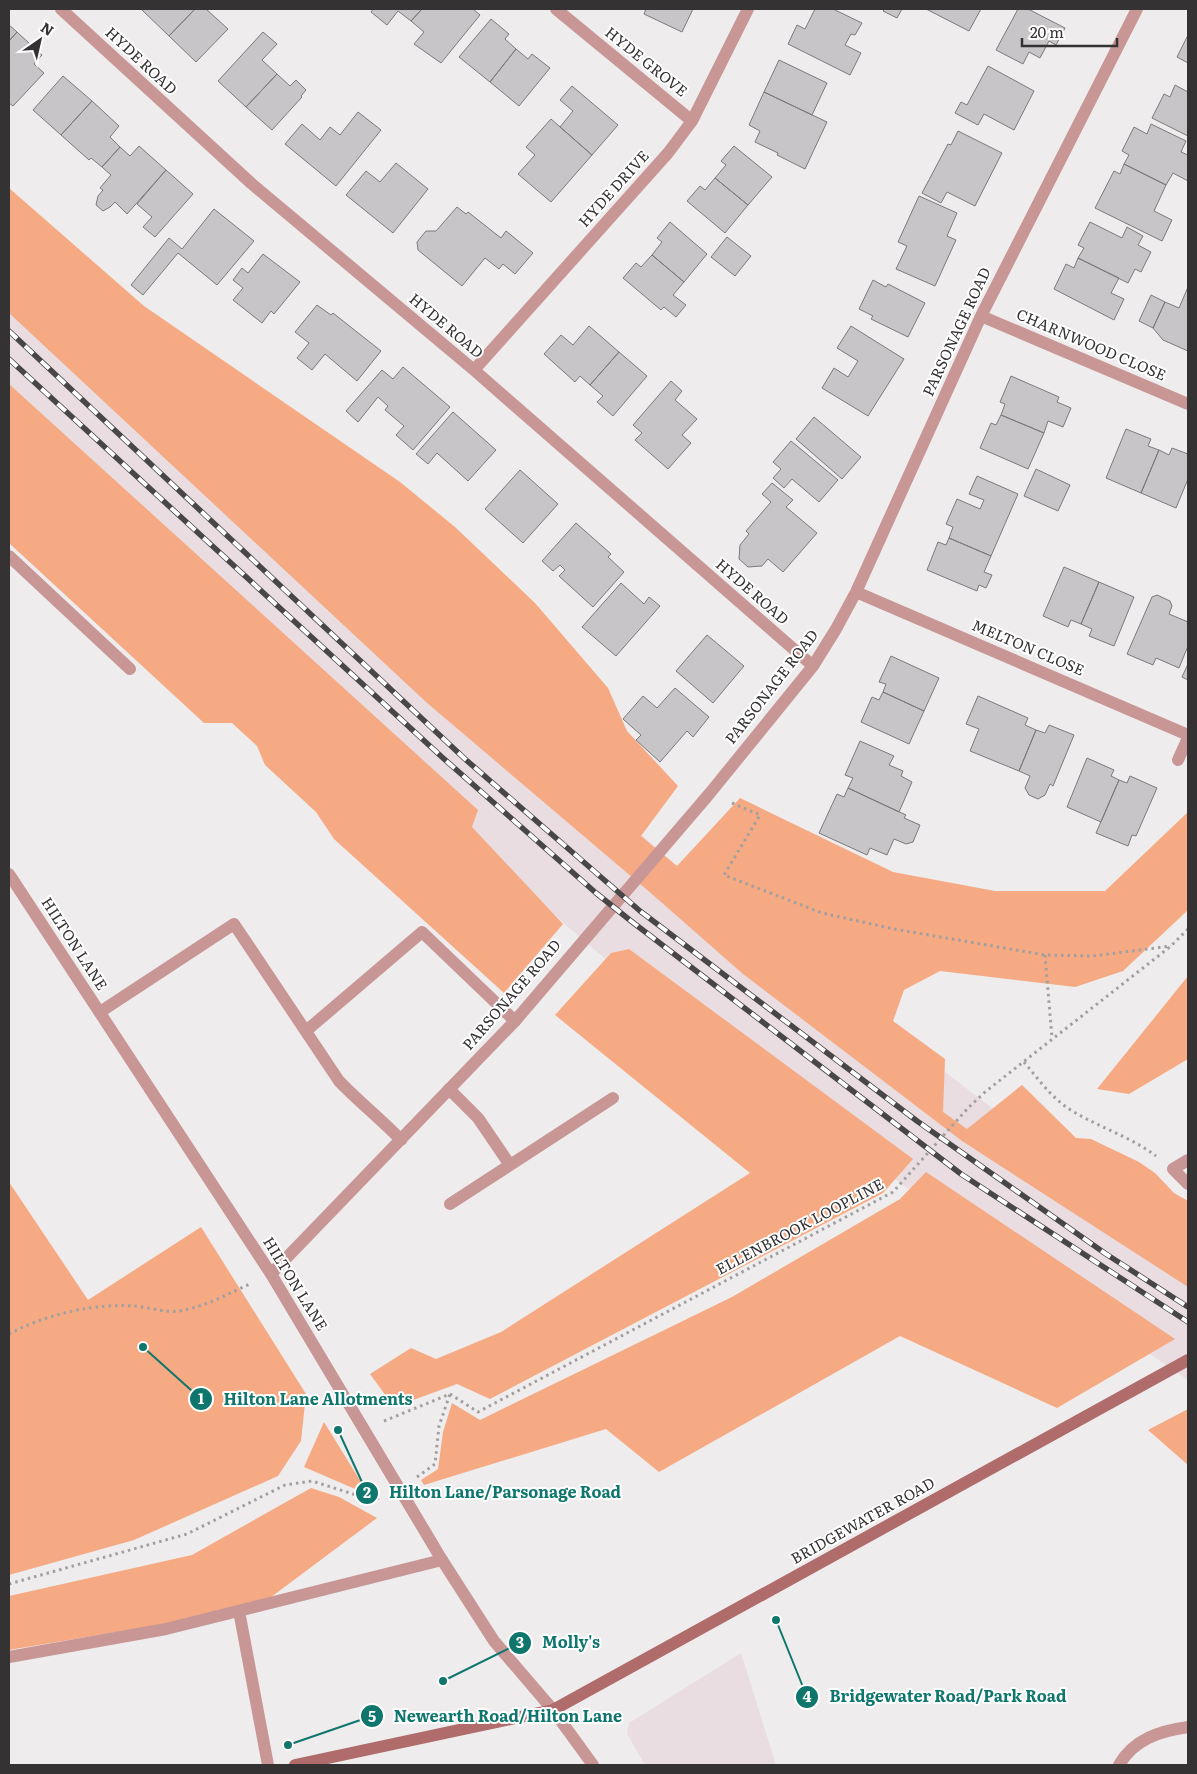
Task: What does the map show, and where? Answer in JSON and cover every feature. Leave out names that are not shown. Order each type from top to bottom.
[{"type":"main road","name":"BRIDGEWATER ROAD","points":[[295,1765],[553,1710],[1188,1360]]},
{"type":"street","name":"HYDE ROAD","points":[[61,9],[252,184],[474,370],[812,666]]},
{"type":"street","name":"HYDE GROVE","points":[[556,9],[692,121]]},
{"type":"street","name":"HYDE DRIVE","points":[[474,370],[668,153],[692,121],[748,9]]},
{"type":"street","name":"PARSONAGE ROAD","points":[[271,1274],[515,1021],[710,793],[812,666],[836,629],[856,592],[981,316],[1137,9]]},
{"type":"street","name":"CHARNWOOD CLOSE","points":[[981,316],[1188,404]]},
{"type":"street","points":[[9,556],[130,669]]},
{"type":"street","name":"MELTON CLOSE","points":[[856,592],[1188,737],[1178,760]]},
{"type":"street","name":"HILTON LANE","points":[[9,874],[271,1274],[442,1560],[494,1641],[553,1710],[593,1765]]},
{"type":"street","points":[[100,1012],[234,924],[339,1081],[401,1140]]},
{"type":"street","points":[[306,1031],[422,932],[515,1021]]},
{"type":"street","points":[[449,1089],[478,1118],[510,1165]]},
{"type":"street","points":[[450,1204],[613,1098]]},
{"type":"street","points":[[1188,1160],[1173,1169],[1188,1184]]},
{"type":"street","points":[[9,1657],[157,1631],[442,1560]]},
{"type":"street","points":[[239,1611],[268,1765]]},
{"type":"street","points":[[1119,1765],[1123,1758],[1139,1742],[1162,1731],[1188,1727]]},
{"type":"path","points":[[710,793],[760,815],[724,875],[822,913],[894,929],[1045,955],[1094,956],[1171,946]]},
{"type":"path","name":"ELLENBROOK LOOPLINE","points":[[450,1394],[478,1412],[893,1192],[984,1092],[1171,946],[1188,930]]},
{"type":"path","points":[[1045,955],[1052,1039]]},
{"type":"path","points":[[1024,1062],[1052,1095],[1072,1112],[1146,1148],[1173,1169]]},
{"type":"path","points":[[9,1334],[55,1315],[93,1308],[132,1306],[177,1312],[198,1308],[271,1274]]},
{"type":"path","points":[[365,1429],[450,1394]]},
{"type":"path","points":[[9,1584],[187,1534],[285,1486],[312,1481],[372,1500],[400,1488],[435,1464],[439,1426],[450,1394]]},
{"type":"shaded area","points":[[9,188],[144,306],[400,482],[455,527],[535,603],[608,688],[627,731],[678,786],[641,836],[677,866],[740,798],[893,872],[995,891],[1105,891],[1188,812],[1188,910],[1123,971],[1075,987],[940,971],[904,990],[893,1021],[945,1059],[943,1112],[967,1129],[1022,1085],[1076,1138],[1091,1139],[1139,1162],[1155,1173],[1174,1193],[1188,1201],[1188,1287],[962,1141],[743,974],[426,702],[9,313]]},
{"type":"shaded area","points":[[9,283],[677,866],[992,1108],[1188,1235],[1188,1380],[903,1185],[602,956],[9,415]]},
{"type":"shaded area","points":[[9,384],[478,810],[472,827],[563,924],[504,993],[334,839],[316,812],[265,765],[257,746],[232,723],[204,723],[9,543]]},
{"type":"shaded area","points":[[629,949],[913,1159],[883,1193],[490,1399],[457,1384],[394,1407],[370,1374],[411,1348],[436,1359],[501,1332],[750,1173],[555,1015],[611,953]]},
{"type":"shaded area","points":[[1188,976],[1188,1059],[1129,1094],[1097,1089]]},
{"type":"shaded area","points":[[926,1172],[1175,1339],[1057,1408],[900,1336],[659,1472],[606,1429],[424,1485],[421,1480],[438,1469],[443,1432],[452,1403],[480,1420],[732,1297],[900,1199]]},
{"type":"shaded area","points":[[9,1182],[88,1300],[201,1227],[306,1394],[301,1441],[278,1476],[134,1540],[9,1575]]},
{"type":"shaded area","points":[[1188,1409],[1188,1465],[1148,1430]]},
{"type":"shaded area","points":[[324,1422],[369,1495],[304,1467]]},
{"type":"shaded area","points":[[311,1488],[339,1497],[377,1518],[255,1609],[9,1650],[9,1596],[192,1555]]},
{"type":"shaded area","points":[[741,1653],[776,1765],[645,1765],[627,1734],[629,1723]]},
{"type":"building","points":[[143,9],[195,9],[169,36]]},
{"type":"building","points":[[195,9],[206,9],[228,29],[196,62],[169,36]]},
{"type":"building","points":[[373,9],[422,9],[411,21],[398,11],[387,25],[371,12]]},
{"type":"building","points":[[422,9],[473,9],[480,15],[441,63],[414,44],[424,32],[411,21]]},
{"type":"building","points":[[646,9],[693,9],[682,32],[644,14]]},
{"type":"building","points":[[815,9],[833,9],[862,23],[855,35],[851,34],[845,45],[861,53],[850,75],[788,44],[797,25],[805,29]]},
{"type":"building","points":[[885,9],[902,9],[897,18],[883,11]]},
{"type":"building","points":[[926,9],[981,9],[969,31]]},
{"type":"building","points":[[1018,9],[1028,9],[1065,28],[1056,45],[1049,41],[1040,58],[1029,52],[1023,64],[996,50]]},
{"type":"building","points":[[491,19],[509,34],[505,39],[516,49],[490,82],[459,57]]},
{"type":"building","points":[[9,25],[17,32],[9,41]]},
{"type":"building","points":[[17,32],[42,55],[34,64],[44,73],[13,106],[9,103],[9,41]]},
{"type":"building","points":[[263,32],[277,44],[262,60],[277,74],[246,107],[218,81]]},
{"type":"building","points":[[1188,35],[1188,63],[1177,57]]},
{"type":"building","points":[[516,49],[528,59],[532,54],[550,68],[519,106],[490,82]]},
{"type":"building","points":[[779,60],[827,83],[812,115],[764,92]]},
{"type":"building","points":[[988,66],[1034,91],[1014,130],[984,114],[978,125],[955,113],[961,102],[967,105]]},
{"type":"building","points":[[277,74],[290,86],[296,80],[306,90],[272,130],[246,107]]},
{"type":"building","points":[[63,76],[92,101],[61,135],[33,110]]},
{"type":"building","points":[[1175,85],[1188,92],[1188,136],[1152,118],[1164,94],[1170,97]]},
{"type":"building","points":[[572,86],[618,125],[592,155],[560,127],[573,111],[560,100]]},
{"type":"building","points":[[764,92],[827,122],[805,169],[755,142],[760,131],[749,125]]},
{"type":"building","points":[[92,101],[119,126],[110,137],[120,147],[102,167],[91,158],[89,160],[61,135]]},
{"type":"building","points":[[358,112],[381,130],[336,186],[285,144],[302,124],[320,140],[330,127],[340,135]]},
{"type":"building","points":[[551,119],[592,155],[551,202],[518,174],[535,155],[526,147]]},
{"type":"building","points":[[1151,124],[1186,141],[1181,152],[1188,155],[1188,181],[1173,173],[1166,185],[1124,164],[1129,155],[1122,151],[1134,127],[1147,134]]},
{"type":"building","points":[[958,131],[1002,153],[975,206],[947,192],[941,203],[922,193],[948,144],[951,145]]},
{"type":"building","points":[[139,146],[166,170],[127,214],[115,202],[103,211],[96,205],[98,196],[103,190],[100,188],[111,175],[102,167],[120,147],[130,156]]},
{"type":"building","points":[[734,146],[772,177],[748,205],[715,178],[726,165],[721,161]]},
{"type":"building","points":[[396,163],[428,189],[393,233],[346,195],[366,171],[380,182]]},
{"type":"building","points":[[1124,164],[1166,185],[1154,211],[1172,220],[1162,241],[1095,208],[1114,171],[1120,174]]},
{"type":"building","points":[[166,170],[193,194],[155,237],[143,227],[152,217],[137,204]]},
{"type":"building","points":[[715,178],[748,205],[725,233],[687,201],[700,186],[705,190]]},
{"type":"building","points":[[919,196],[957,213],[947,236],[956,240],[935,286],[896,269],[907,246],[898,242]]},
{"type":"building","points":[[457,207],[466,214],[468,212],[501,238],[506,231],[533,253],[515,274],[503,264],[499,269],[485,258],[462,286],[418,250],[417,242],[426,231],[436,231]]},
{"type":"building","points":[[214,209],[254,241],[217,285],[178,253],[143,295],[131,285],[169,238],[182,249]]},
{"type":"building","points":[[670,222],[707,254],[684,282],[652,255],[662,242],[657,238]]},
{"type":"building","points":[[1090,222],[1122,238],[1127,227],[1143,236],[1138,245],[1151,252],[1141,272],[1135,269],[1128,283],[1078,258],[1084,248],[1078,245]]},
{"type":"building","points":[[727,237],[751,256],[735,276],[711,257]]},
{"type":"building","points":[[263,254],[300,282],[274,314],[271,311],[262,323],[233,300],[243,288],[233,280],[242,268],[248,273]]},
{"type":"building","points":[[652,255],[684,282],[673,295],[686,305],[676,317],[664,307],[661,310],[623,278],[636,263],[641,267]]},
{"type":"building","points":[[1078,258],[1119,278],[1111,293],[1124,299],[1114,320],[1054,289],[1066,264],[1074,268]]},
{"type":"building","points":[[873,280],[886,287],[888,284],[925,303],[908,337],[871,319],[873,316],[859,309]]},
{"type":"building","points":[[1188,287],[1188,351],[1163,340],[1153,328],[1165,302],[1179,308]]},
{"type":"building","points":[[1151,295],[1165,302],[1153,328],[1139,321]]},
{"type":"building","points":[[317,305],[331,315],[333,313],[381,351],[357,381],[325,354],[312,370],[297,358],[309,343],[295,332]]},
{"type":"building","points":[[589,326],[619,352],[590,385],[580,376],[575,382],[544,354],[561,335],[573,345]]},
{"type":"building","points":[[851,326],[904,359],[868,416],[822,388],[834,368],[848,377],[858,361],[837,348]]},
{"type":"building","points":[[619,352],[647,376],[613,416],[597,402],[603,396],[590,385]]},
{"type":"building","points":[[403,367],[450,407],[413,450],[396,435],[404,426],[385,410],[388,406],[378,397],[358,422],[346,411],[382,370],[393,379]]},
{"type":"building","points":[[1011,376],[1059,397],[1057,402],[1071,408],[1063,427],[1048,421],[1044,433],[1001,415],[1005,404],[1000,402]]},
{"type":"building","points":[[671,381],[682,391],[675,400],[697,419],[682,435],[691,443],[668,469],[635,440],[642,433],[633,425]]},
{"type":"building","points":[[453,412],[496,450],[468,481],[437,453],[428,464],[416,454]]},
{"type":"building","points":[[1001,415],[1044,433],[1028,469],[980,448],[991,423],[996,425]]},
{"type":"building","points":[[814,417],[861,457],[842,479],[796,439]]},
{"type":"building","points":[[1126,429],[1151,439],[1148,446],[1159,450],[1141,493],[1106,478]]},
{"type":"building","points":[[791,441],[838,480],[819,502],[792,479],[784,488],[773,478],[781,469],[773,462]]},
{"type":"building","points":[[1172,448],[1188,454],[1188,479],[1176,508],[1141,493],[1159,450],[1169,455]]},
{"type":"building","points":[[1036,469],[1070,485],[1058,511],[1024,496]]},
{"type":"building","points":[[520,470],[558,504],[523,543],[485,509]]},
{"type":"building","points":[[977,476],[1018,494],[991,556],[949,538],[953,527],[946,524],[957,499],[980,509],[984,500],[969,494]]},
{"type":"building","points":[[772,483],[793,500],[786,507],[817,533],[783,572],[768,559],[762,566],[748,567],[739,559],[740,545],[749,534],[746,531],[771,502],[762,494]]},
{"type":"building","points":[[576,523],[611,554],[608,557],[624,572],[593,607],[559,576],[565,570],[560,565],[553,571],[542,561]]},
{"type":"building","points":[[949,538],[991,556],[984,572],[992,575],[986,588],[979,585],[977,591],[927,570],[938,542],[946,545]]},
{"type":"building","points":[[1064,567],[1099,582],[1081,624],[1071,620],[1068,627],[1043,616]]},
{"type":"building","points":[[1099,582],[1134,597],[1114,646],[1089,636],[1092,629],[1081,624]]},
{"type":"building","points":[[621,583],[644,604],[649,597],[660,606],[616,656],[582,627]]},
{"type":"building","points":[[1157,595],[1170,601],[1172,606],[1169,614],[1188,622],[1188,646],[1179,668],[1156,658],[1153,665],[1127,654],[1152,597]]},
{"type":"building","points":[[707,635],[744,666],[713,703],[676,671]]},
{"type":"building","points":[[891,656],[939,678],[924,711],[883,692],[886,684],[879,682]]},
{"type":"building","points":[[1188,664],[1188,680],[1182,677]]},
{"type":"building","points":[[675,688],[709,717],[693,737],[687,731],[660,762],[636,740],[641,735],[623,719],[643,696],[657,708]]},
{"type":"building","points":[[883,692],[924,711],[909,744],[861,722],[872,697],[879,700]]},
{"type":"building","points":[[978,696],[1028,718],[1025,725],[1036,730],[1019,771],[970,751],[979,729],[966,724]]},
{"type":"building","points":[[1049,725],[1074,735],[1053,786],[1050,784],[1045,795],[1038,799],[1029,795],[1025,788],[1030,776],[1019,771],[1036,730],[1045,733]]},
{"type":"building","points":[[860,741],[894,756],[889,765],[903,771],[901,776],[912,782],[899,812],[848,788],[853,778],[845,775]]},
{"type":"building","points":[[1087,758],[1114,770],[1111,776],[1119,780],[1101,822],[1067,807]]},
{"type":"building","points":[[1130,776],[1157,788],[1136,836],[1132,835],[1128,846],[1096,833],[1119,780],[1127,783]]},
{"type":"building","points":[[848,788],[906,815],[904,818],[920,825],[913,842],[906,844],[894,839],[887,855],[870,848],[867,855],[819,833],[837,794],[844,797]]},
{"type":"railway","points":[[9,331],[465,759],[640,911],[917,1121],[1106,1254],[1188,1307]]},
{"type":"railway","points":[[9,359],[443,758],[596,893],[961,1174],[1188,1322]]},
{"type":"place","name":"Hilton Lane Allotments","points":[[143,1347]]},
{"type":"place","name":"Hilton Lane/Parsonage Road","points":[[338,1430]]},
{"type":"place","name":"Bridgewater Road/Park Road","points":[[776,1620]]},
{"type":"place","name":"Molly's","points":[[443,1681]]},
{"type":"place","name":"Newearth Road/Hilton Lane","points":[[288,1745]]}]
